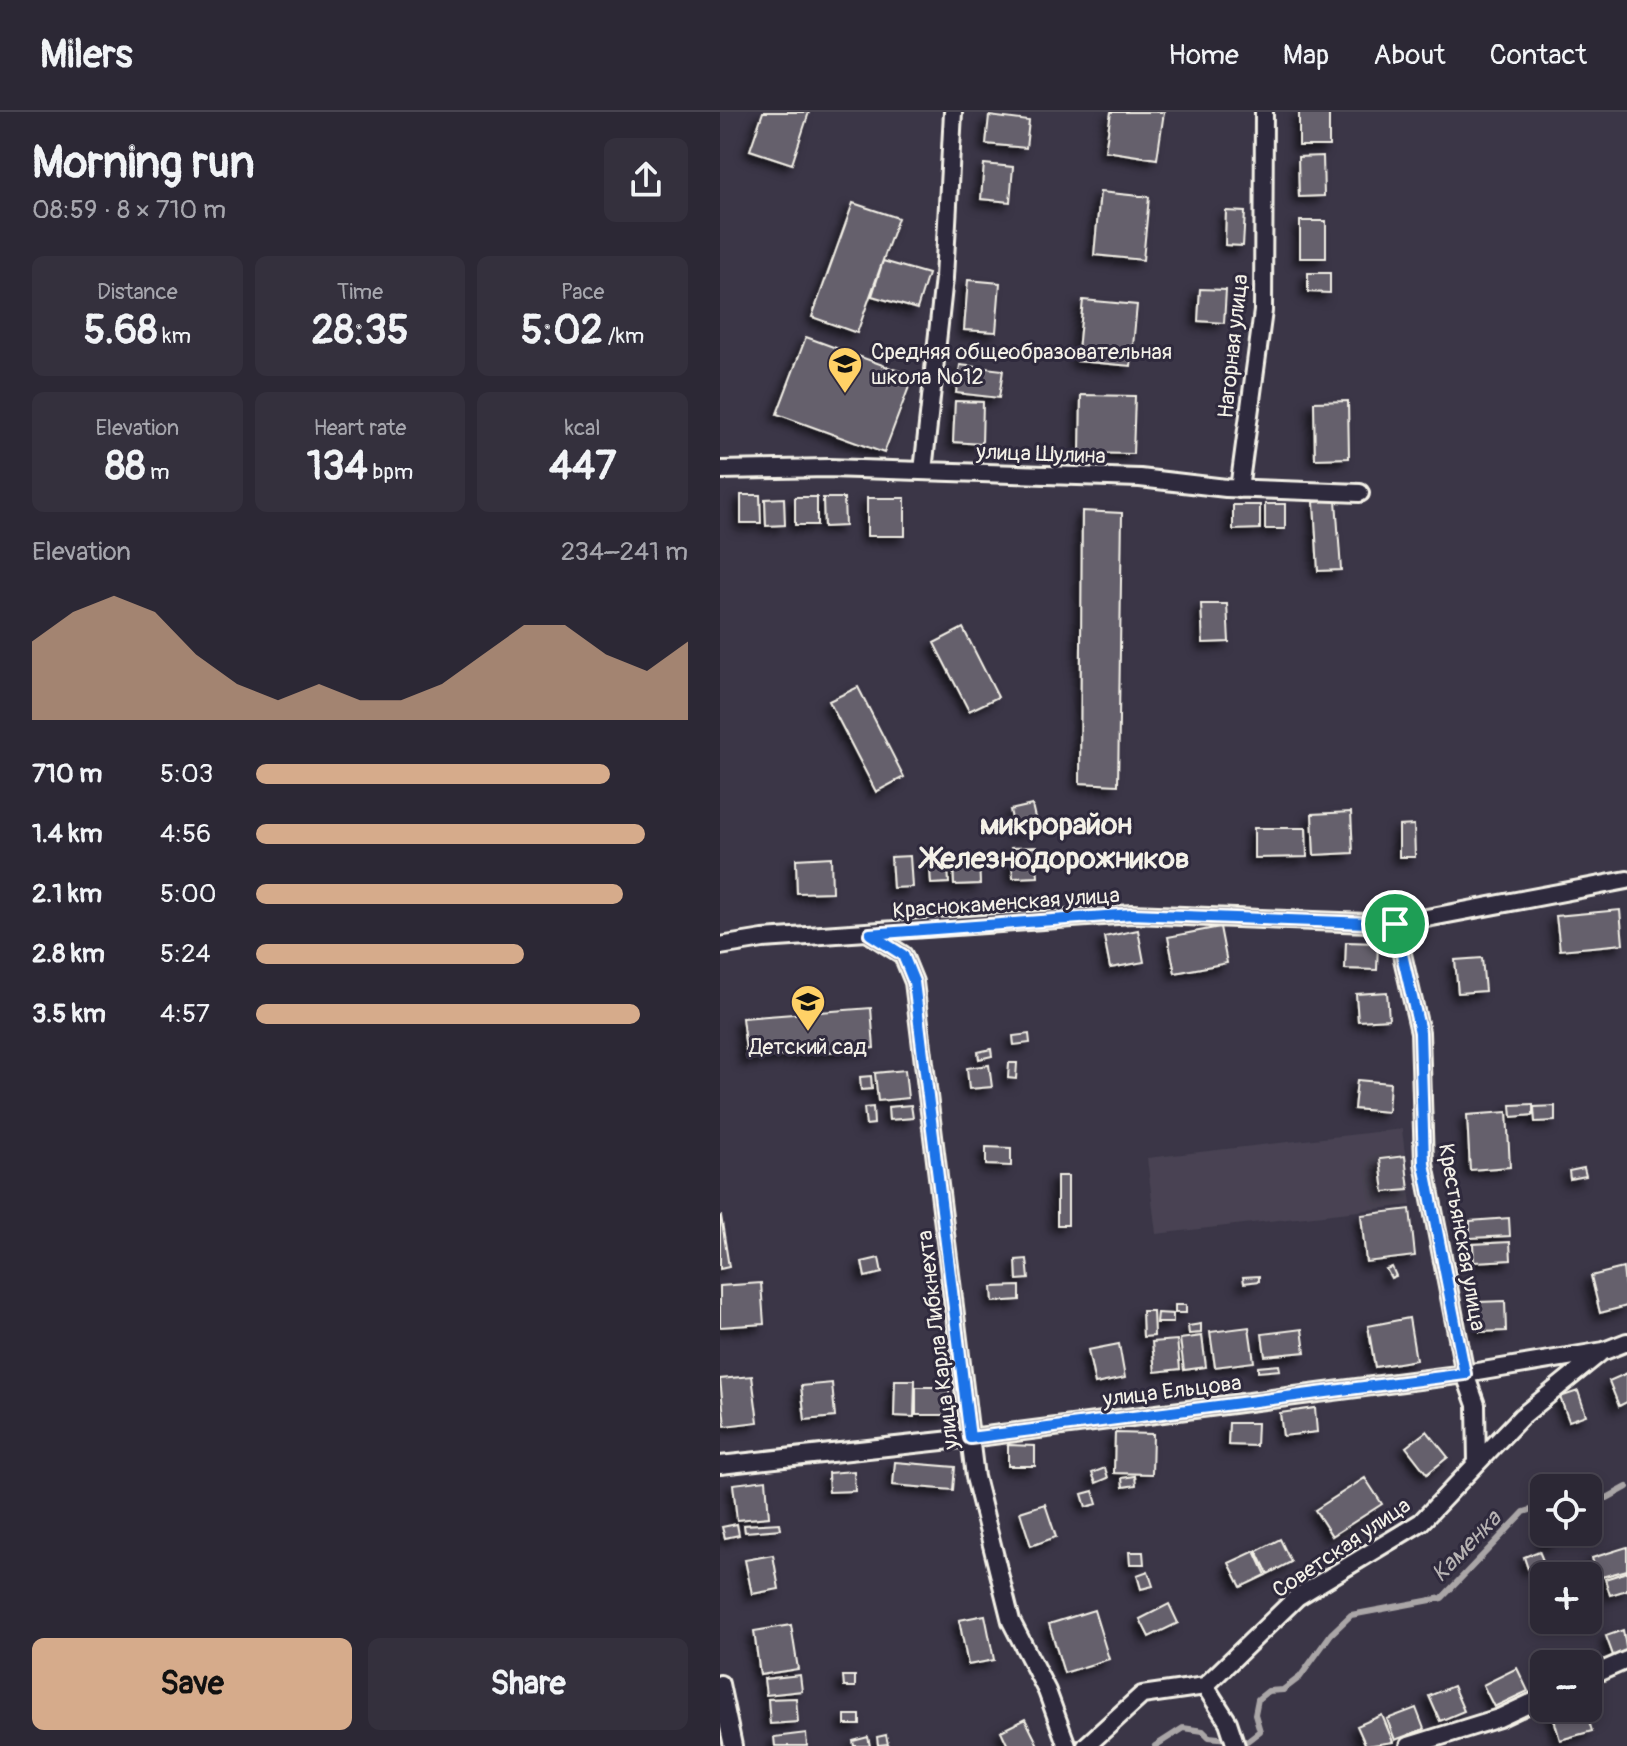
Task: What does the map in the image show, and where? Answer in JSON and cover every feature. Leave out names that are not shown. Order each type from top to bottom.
[{"type":"street","points":[[923,471],[944,278],[953,112]]},
{"type":"street","name":"Нагорная улица","points":[[1239,489],[1263,311],[1264,112]]},
{"type":"street","name":"улица Шулина","points":[[720,470],[923,471],[1140,478],[1239,489],[1360,493]]},
{"type":"street","name":"Краснокаменская улица","points":[[720,946],[763,939],[1132,914],[1395,924],[1627,880]]},
{"type":"street","name":"Крестьянская улица","points":[[1395,924],[1420,1032],[1424,1164],[1465,1374],[1476,1405],[1477,1463]]},
{"type":"street","name":"улица Карла Либкнехта","points":[[870,934],[903,955],[914,982],[975,1477],[1011,1621],[1047,1691],[1067,1746]]},
{"type":"street","name":"улица Ельцова","points":[[720,1465],[970,1438],[1465,1374],[1604,1351],[1627,1342]]},
{"type":"street","name":"Советская улица","points":[[1205,1686],[1297,1597],[1421,1522],[1521,1417],[1604,1351]]},
{"type":"street","points":[[1602,1671],[1627,1660]]},
{"type":"street","points":[[720,1684],[733,1746]]},
{"type":"street","points":[[1086,1746],[1142,1695],[1205,1686],[1228,1722],[1236,1746]]},
{"type":"street","points":[[1409,1746],[1499,1718],[1530,1704]]},
{"type":"shaded area","points":[[1402,1129],[1411,1205],[1156,1234],[1147,1158]]},
{"type":"building","points":[[763,112],[809,112],[792,164],[750,150]]},
{"type":"building","points":[[1111,112],[1164,112],[1157,159],[1105,151]]},
{"type":"building","points":[[1299,112],[1329,112],[1329,146],[1299,146]]},
{"type":"building","points":[[989,116],[1029,121],[1026,148],[986,144]]},
{"type":"building","points":[[1323,156],[1324,196],[1299,197],[1298,157]]},
{"type":"building","points":[[984,164],[1013,167],[1010,202],[981,199]]},
{"type":"building","points":[[1100,192],[1149,197],[1143,260],[1094,255]]},
{"type":"building","points":[[853,203],[898,218],[857,333],[812,317]]},
{"type":"building","points":[[1226,211],[1245,212],[1243,246],[1225,245]]},
{"type":"building","points":[[1300,221],[1326,221],[1326,258],[1300,258]]},
{"type":"building","points":[[883,261],[928,274],[917,309],[872,296]]},
{"type":"building","points":[[1308,273],[1330,273],[1330,293],[1308,292]]},
{"type":"building","points":[[968,280],[1000,283],[996,332],[964,330]]},
{"type":"building","points":[[1200,289],[1226,290],[1224,323],[1198,321]]},
{"type":"building","points":[[1083,300],[1137,305],[1131,366],[1077,361]]},
{"type":"building","name":"Средняя общеобразовательная школа №12","points":[[806,337],[913,376],[884,453],[777,414]]},
{"type":"building","points":[[960,365],[1003,370],[999,398],[956,393]]},
{"type":"building","points":[[1081,395],[1135,396],[1133,454],[1080,453]]},
{"type":"building","points":[[955,401],[983,402],[982,444],[953,442]]},
{"type":"building","points":[[1348,401],[1349,458],[1315,459],[1314,402]]},
{"type":"building","points":[[741,495],[760,495],[761,523],[741,523]]},
{"type":"building","points":[[795,497],[817,497],[817,525],[795,525]]},
{"type":"building","points":[[784,498],[785,525],[766,526],[765,499]]},
{"type":"building","points":[[823,498],[844,498],[845,526],[824,527]]},
{"type":"building","points":[[867,498],[905,498],[905,536],[867,536]]},
{"type":"building","points":[[1336,500],[1341,570],[1318,571],[1314,502]]},
{"type":"building","points":[[1265,504],[1285,504],[1285,529],[1265,529]]},
{"type":"building","points":[[1233,505],[1260,505],[1260,529],[1233,530]]},
{"type":"building","points":[[1082,511],[1122,513],[1118,785],[1080,783]]},
{"type":"building","points":[[1201,604],[1227,604],[1229,642],[1203,643]]},
{"type":"building","points":[[963,628],[998,697],[969,711],[934,643]]},
{"type":"building","points":[[858,687],[904,777],[876,792],[829,701]]},
{"type":"building","points":[[1032,805],[1037,826],[1015,832],[1010,810]]},
{"type":"building","points":[[1351,812],[1353,853],[1314,855],[1312,814]]},
{"type":"building","points":[[1414,825],[1415,857],[1399,857],[1399,826]]},
{"type":"building","points":[[1254,828],[1306,828],[1307,857],[1254,858]]},
{"type":"building","points":[[1036,847],[1038,877],[1013,878],[1011,848]]},
{"type":"building","points":[[947,853],[949,883],[931,884],[929,854]]},
{"type":"building","points":[[910,856],[912,887],[893,888],[891,857]]},
{"type":"building","points":[[831,857],[832,892],[797,893],[796,859]]},
{"type":"building","points":[[979,858],[980,884],[954,885],[953,860]]},
{"type":"building","points":[[1620,910],[1623,944],[1560,950],[1556,916]]},
{"type":"building","points":[[1220,927],[1227,963],[1175,973],[1168,937]]},
{"type":"building","points":[[1138,930],[1144,962],[1110,968],[1104,937]]},
{"type":"building","points":[[1346,942],[1378,943],[1377,970],[1345,969]]},
{"type":"building","points":[[1482,958],[1485,991],[1458,993],[1455,960]]},
{"type":"building","points":[[1387,992],[1389,1019],[1358,1021],[1356,994]]},
{"type":"building","name":"Детский сад","points":[[871,1008],[874,1048],[747,1059],[742,1018]]},
{"type":"building","points":[[1029,1034],[1030,1043],[1014,1045],[1013,1036]]},
{"type":"building","points":[[991,1049],[992,1056],[979,1059],[978,1052]]},
{"type":"building","points":[[1009,1063],[1017,1063],[1016,1079],[1008,1078]]},
{"type":"building","points":[[989,1065],[992,1087],[969,1089],[967,1068]]},
{"type":"building","points":[[905,1070],[908,1098],[878,1101],[875,1073]]},
{"type":"building","points":[[871,1076],[872,1089],[861,1090],[860,1077]]},
{"type":"building","points":[[1357,1080],[1390,1083],[1388,1112],[1354,1109]]},
{"type":"building","points":[[1533,1104],[1533,1115],[1512,1117],[1511,1105]]},
{"type":"building","points":[[911,1105],[913,1118],[889,1120],[888,1107]]},
{"type":"building","points":[[1555,1106],[1555,1121],[1535,1122],[1534,1107]]},
{"type":"building","points":[[873,1107],[874,1124],[866,1125],[864,1108]]},
{"type":"building","points":[[1507,1112],[1510,1167],[1470,1170],[1467,1115]]},
{"type":"building","points":[[986,1147],[1011,1148],[1011,1166],[986,1165]]},
{"type":"building","points":[[1405,1156],[1409,1190],[1384,1192],[1380,1159]]},
{"type":"building","points":[[1584,1168],[1586,1176],[1570,1179],[1569,1171]]},
{"type":"building","points":[[1057,1176],[1068,1176],[1068,1225],[1057,1225]]},
{"type":"building","points":[[1410,1209],[1415,1256],[1366,1262],[1361,1215]]},
{"type":"building","points":[[720,1217],[729,1267],[720,1269]]},
{"type":"building","points":[[1509,1218],[1510,1236],[1470,1238],[1470,1221]]},
{"type":"building","points":[[1510,1242],[1511,1260],[1474,1262],[1473,1244]]},
{"type":"building","points":[[879,1258],[882,1273],[865,1277],[862,1262]]},
{"type":"building","points":[[1027,1259],[1029,1279],[1017,1280],[1016,1260]]},
{"type":"building","points":[[1392,1267],[1396,1276],[1391,1278],[1386,1269]]},
{"type":"building","points":[[1623,1268],[1627,1306],[1600,1313],[1591,1276]]},
{"type":"building","points":[[1259,1276],[1259,1281],[1244,1283],[1243,1277]]},
{"type":"building","points":[[761,1283],[764,1324],[720,1327],[720,1286]]},
{"type":"building","points":[[1020,1286],[1020,1300],[993,1302],[992,1287]]},
{"type":"building","points":[[1505,1301],[1506,1331],[1480,1332],[1479,1302]]},
{"type":"building","points":[[1175,1305],[1186,1305],[1186,1313],[1175,1313]]},
{"type":"building","points":[[1142,1311],[1153,1311],[1154,1336],[1143,1337]]},
{"type":"building","points":[[1157,1313],[1173,1314],[1173,1323],[1156,1323]]},
{"type":"building","points":[[1409,1318],[1416,1360],[1375,1367],[1368,1326]]},
{"type":"building","points":[[1201,1324],[1201,1333],[1189,1334],[1188,1326]]},
{"type":"building","points":[[1249,1327],[1254,1362],[1215,1367],[1210,1332]]},
{"type":"building","points":[[1302,1329],[1305,1352],[1265,1356],[1262,1334]]},
{"type":"building","points":[[1202,1336],[1206,1367],[1184,1370],[1180,1339]]},
{"type":"building","points":[[1177,1340],[1180,1369],[1155,1372],[1152,1342]]},
{"type":"building","points":[[1119,1344],[1125,1378],[1095,1384],[1088,1350]]},
{"type":"building","points":[[1279,1365],[1280,1370],[1258,1372],[1258,1367]]},
{"type":"building","points":[[1627,1373],[1627,1402],[1619,1406],[1609,1381]]},
{"type":"building","points":[[752,1376],[758,1422],[725,1426],[720,1379]]},
{"type":"building","points":[[895,1380],[915,1380],[914,1417],[894,1416]]},
{"type":"building","points":[[832,1383],[835,1417],[805,1420],[801,1386]]},
{"type":"building","points":[[916,1387],[949,1387],[949,1415],[916,1415]]},
{"type":"building","points":[[1578,1391],[1586,1415],[1569,1421],[1560,1397]]},
{"type":"building","points":[[1315,1408],[1317,1432],[1283,1436],[1280,1413]]},
{"type":"building","points":[[1229,1423],[1257,1423],[1256,1446],[1228,1445]]},
{"type":"building","points":[[1427,1431],[1448,1457],[1427,1474],[1406,1447]]},
{"type":"building","points":[[1115,1433],[1153,1434],[1152,1474],[1114,1473]]},
{"type":"building","points":[[1008,1445],[1035,1446],[1035,1466],[1008,1466]]},
{"type":"building","points":[[895,1462],[955,1467],[953,1490],[893,1485]]},
{"type":"building","points":[[1105,1468],[1108,1478],[1096,1483],[1092,1473]]},
{"type":"building","points":[[854,1471],[855,1491],[829,1492],[828,1473]]},
{"type":"building","points":[[1135,1476],[1136,1485],[1123,1487],[1122,1478]]},
{"type":"building","points":[[1365,1478],[1382,1504],[1332,1536],[1315,1510]]},
{"type":"building","points":[[766,1480],[769,1517],[737,1520],[733,1484]]},
{"type":"building","points":[[1093,1491],[1097,1504],[1086,1507],[1082,1494]]},
{"type":"building","points":[[1045,1504],[1056,1537],[1031,1546],[1020,1512]]},
{"type":"building","points":[[780,1523],[781,1529],[745,1532],[744,1525]]},
{"type":"building","points":[[737,1524],[739,1535],[725,1538],[722,1527]]},
{"type":"building","points":[[1280,1539],[1291,1562],[1268,1574],[1257,1551]]},
{"type":"building","points":[[1627,1547],[1627,1570],[1602,1577],[1602,1562],[1593,1562],[1592,1558]]},
{"type":"building","points":[[1255,1551],[1266,1575],[1241,1587],[1229,1563]]},
{"type":"building","points":[[1539,1551],[1544,1562],[1530,1562],[1528,1569],[1524,1557]]},
{"type":"building","points":[[1129,1552],[1143,1552],[1144,1564],[1130,1564]]},
{"type":"building","points":[[773,1555],[779,1589],[752,1594],[745,1560]]},
{"type":"building","points":[[1148,1571],[1153,1586],[1141,1589],[1137,1575]]},
{"type":"building","points":[[1627,1572],[1627,1590],[1610,1595],[1605,1579]]},
{"type":"building","points":[[1169,1604],[1178,1623],[1149,1637],[1140,1619]]},
{"type":"building","points":[[1094,1610],[1109,1659],[1064,1673],[1049,1624]]},
{"type":"building","points":[[985,1615],[994,1660],[968,1665],[959,1620]]},
{"type":"building","points":[[791,1625],[798,1669],[760,1675],[754,1631]]},
{"type":"building","points":[[1623,1630],[1627,1653],[1614,1658],[1606,1636]]},
{"type":"building","points":[[1517,1668],[1528,1691],[1494,1707],[1483,1685]]},
{"type":"building","points":[[800,1675],[802,1691],[766,1695],[764,1679]]},
{"type":"building","points":[[843,1676],[855,1676],[855,1687],[844,1687]]},
{"type":"building","points":[[1453,1686],[1464,1711],[1440,1721],[1429,1696]]},
{"type":"building","points":[[796,1698],[798,1722],[770,1724],[768,1699]]},
{"type":"building","points":[[1416,1708],[1424,1729],[1395,1740],[1387,1719]]},
{"type":"building","points":[[845,1715],[860,1715],[860,1725],[845,1725]]},
{"type":"building","points":[[1382,1715],[1393,1742],[1366,1746],[1357,1726]]},
{"type":"building","points":[[1025,1719],[1038,1745],[1008,1746],[1001,1731]]},
{"type":"building","points":[[1555,1722],[1589,1722],[1592,1731],[1560,1740]]},
{"type":"building","points":[[806,1733],[807,1746],[775,1746],[774,1737]]},
{"type":"building","points":[[886,1735],[888,1744],[878,1745],[877,1737]]},
{"type":"building","points":[[868,1737],[870,1746],[854,1746],[853,1741]]},
{"type":"waterway","name":"Каменка","points":[[1602,1498],[1627,1487]]},
{"type":"waterway","name":"Каменка","points":[[1155,1746],[1183,1728],[1203,1731],[1209,1737],[1247,1741],[1260,1731],[1255,1714],[1258,1699],[1268,1691],[1283,1690],[1300,1677],[1331,1634],[1351,1615],[1442,1598],[1524,1512],[1530,1510]]},
{"type":"place","name":"Средняя общеобразовательная школа №12","points":[[845,395]]},
{"type":"place","name":"Детский сад","points":[[808,1033]]},
{"type":"district","name":"микрорайон Железнодорожников","points":[[1056,841]]},
{"type":"route","points":[[1132,914],[1395,924],[1420,1032],[1424,1164],[1465,1374],[970,1438],[931,1096],[914,982],[903,955],[870,934],[1132,914]]}]
